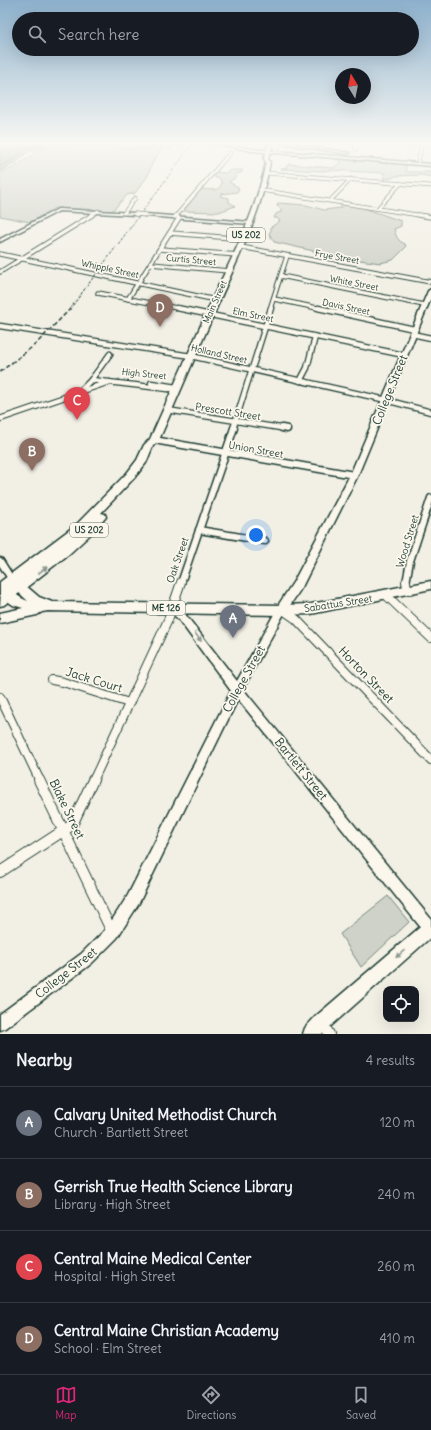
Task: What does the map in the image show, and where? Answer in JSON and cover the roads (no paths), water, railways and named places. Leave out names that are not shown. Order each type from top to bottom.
[{"type":"highway","name":"Main Street","points":[[2,595],[16,584],[48,566],[68,550],[118,499],[147,463],[155,446],[154,440],[176,388],[245,239],[260,191]]},
{"type":"main road","name":"College Street","points":[[281,610],[298,584],[354,475],[431,291]]},
{"type":"main road","name":"Sabattus Street","points":[[16,584],[35,600],[51,607],[281,610],[311,609],[386,595],[431,584]]},
{"type":"main road","points":[[2,595],[25,606],[51,607]]},
{"type":"main road","points":[[0,618],[51,607]]},
{"type":"main road","points":[[311,1034],[326,1028],[431,928]]},
{"type":"street","points":[[128,299],[139,284],[170,233],[181,208],[196,191]]},
{"type":"street","points":[[268,191],[431,217]]},
{"type":"street","points":[[330,201],[339,191]]},
{"type":"street","points":[[378,208],[393,191]]},
{"type":"street","points":[[124,213],[135,198]]},
{"type":"street","points":[[0,242],[52,212],[59,210],[251,222]]},
{"type":"street","points":[[0,272],[98,212]]},
{"type":"street","points":[[170,233],[245,239]]},
{"type":"street","name":"Frye Street","points":[[241,247],[431,282]]},
{"type":"street","points":[[160,249],[238,255]]},
{"type":"street","name":"Whipple Street","points":[[0,254],[139,284],[217,298]]},
{"type":"street","name":"Oak Street","points":[[0,872],[72,825],[167,623],[226,453],[287,256]]},
{"type":"street","name":"Curtis Street","points":[[151,264],[229,271]]},
{"type":"street","name":"White Street","points":[[281,276],[424,305]]},
{"type":"street","name":"Elm Street","points":[[98,293],[404,355]]},
{"type":"street","name":"Davis Street","points":[[274,299],[413,332],[431,338]]},
{"type":"street","name":"Holland Street","points":[[0,326],[191,356],[431,412]]},
{"type":"street","points":[[300,381],[307,368],[315,337]]},
{"type":"street","points":[[93,379],[110,354]]},
{"type":"street","name":"High Street","points":[[93,379],[168,389],[176,388]]},
{"type":"street","name":"High Street","points":[[80,391],[93,379],[171,385],[176,388]]},
{"type":"street","name":"High Street","points":[[0,419],[109,382]]},
{"type":"street","name":"Prescott Street","points":[[167,410],[287,429]]},
{"type":"street","name":"Union Street","points":[[154,440],[354,475]]},
{"type":"street","name":"Wood Street","points":[[410,590],[407,587],[406,581],[410,561],[431,498]]},
{"type":"street","points":[[199,530],[265,541]]},
{"type":"street","points":[[0,561],[16,584]]},
{"type":"street","points":[[386,595],[431,638]]},
{"type":"street","name":"Bartlett Street","points":[[172,608],[182,617],[237,690],[431,928]]},
{"type":"street","name":"College Street","points":[[0,1023],[86,959],[112,933],[133,900],[237,690],[262,648],[281,610]]},
{"type":"street","name":"Horton Street","points":[[281,610],[296,619],[431,760]]},
{"type":"street","name":"Jack Court","points":[[52,680],[63,682],[129,703]]},
{"type":"street","name":"Blake Street","points":[[0,697],[112,933]]},
{"type":"railway","points":[[70,309],[157,191]]},
{"type":"railway","points":[[0,372],[36,344],[71,308]]},
{"type":"place","name":"Central Maine Christian Academy","points":[[160,327]]},
{"type":"place","name":"Central Maine Medical Center","points":[[77,420]]},
{"type":"place","name":"Gerrish True Health Science Library","points":[[32,471]]},
{"type":"place","name":"Calvary United Methodist Church","points":[[233,638]]}]
